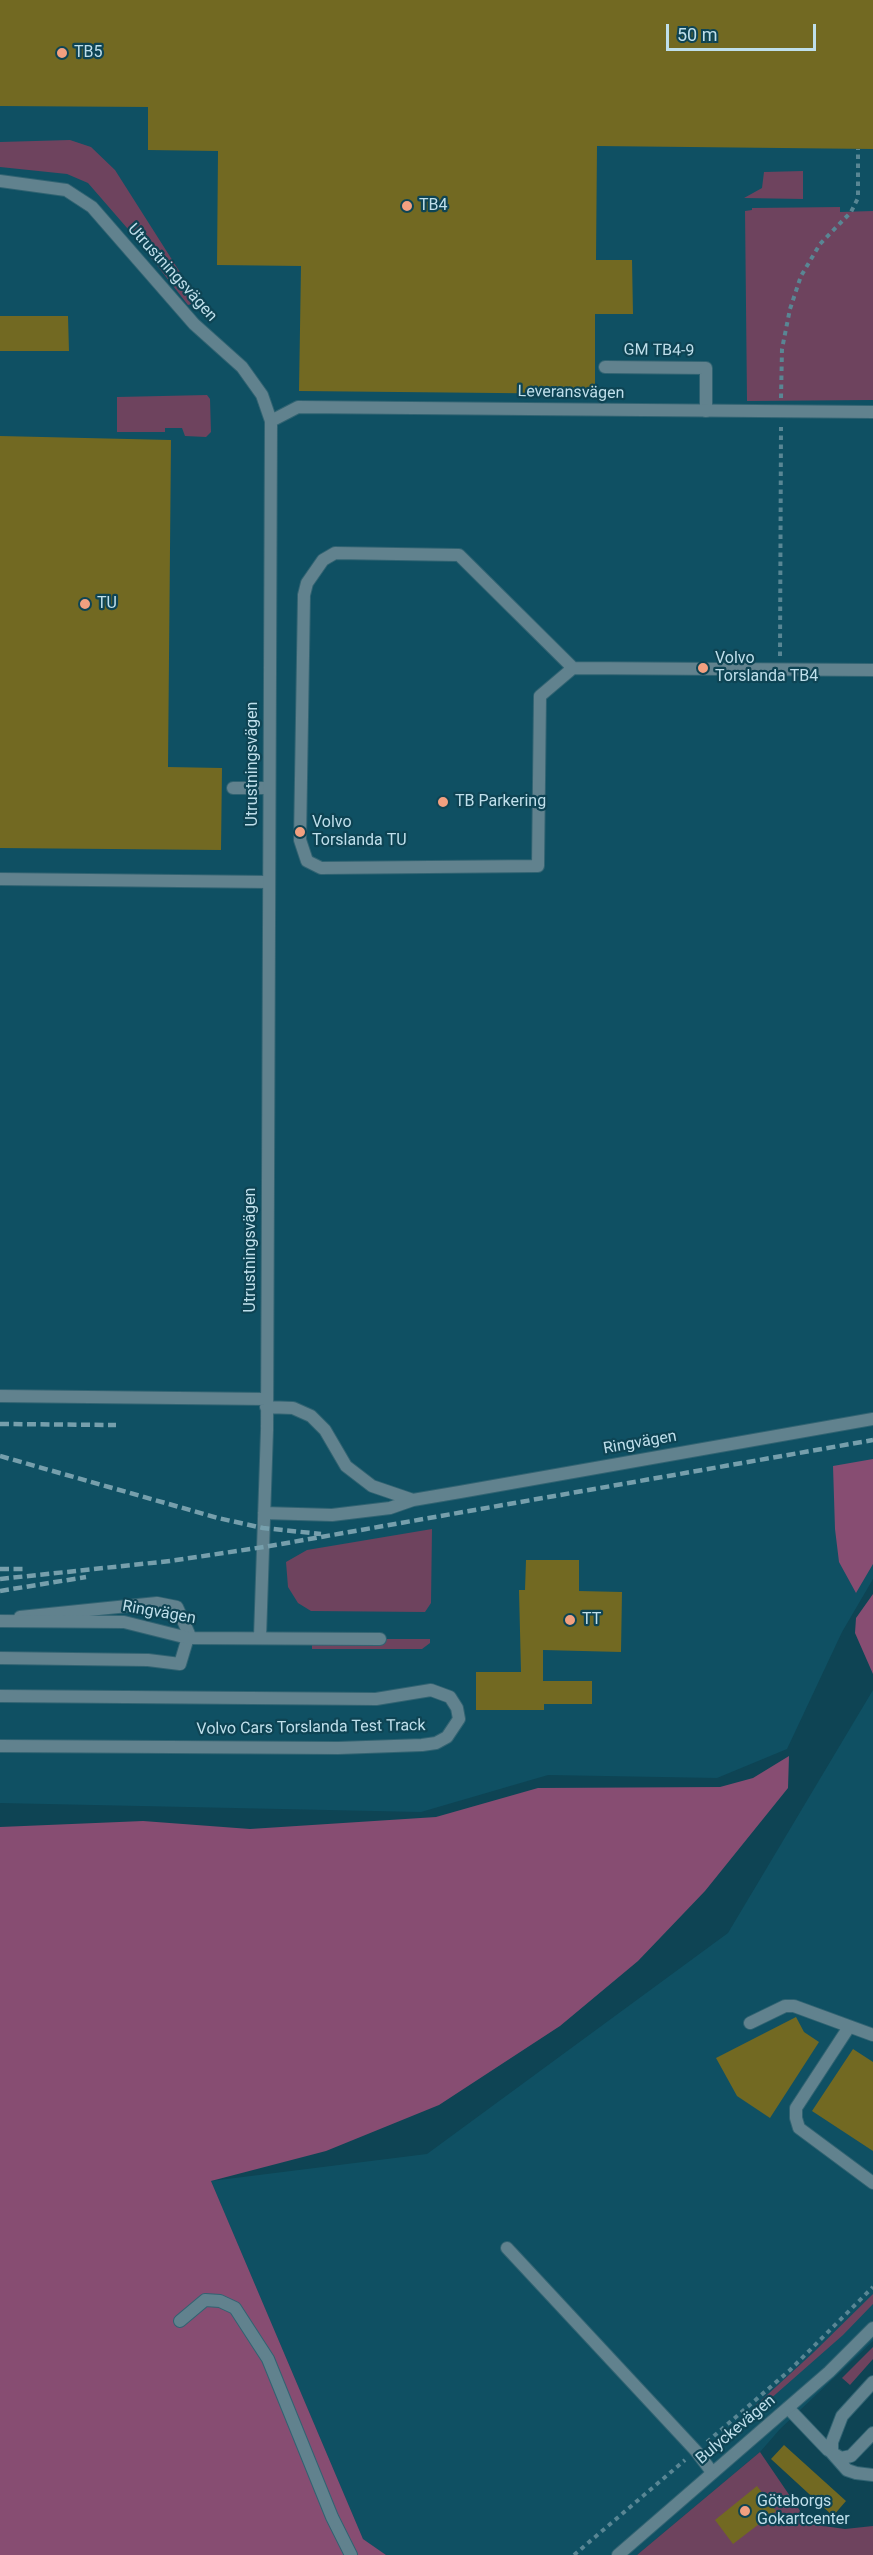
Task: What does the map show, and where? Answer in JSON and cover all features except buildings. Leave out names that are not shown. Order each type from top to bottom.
[{"type":"street","name":"Utrustningsvägen","points":[[0,181],[66,190],[92,207],[194,324],[242,367],[262,395],[271,421],[267,1403],[264,1512]]},
{"type":"street","name":"GM TB4-9","points":[[604,367],[706,368],[706,411]]},
{"type":"street","name":"Leveransvägen","points":[[271,421],[298,407],[873,412]]},
{"type":"street","points":[[573,668],[459,555],[335,554],[323,560],[306,583],[304,595],[300,840],[307,861],[321,868],[538,866],[540,696],[573,668],[873,670]]},
{"type":"street","points":[[232,788],[269,788]]},
{"type":"street","points":[[0,879],[269,882]]},
{"type":"street","name":"Ringvägen","points":[[0,1396],[267,1403],[293,1408],[311,1416],[325,1430],[346,1466],[372,1486],[413,1500]]},
{"type":"street","name":"Ringvägen","points":[[264,1512],[332,1515],[390,1508],[413,1500],[873,1419]]},
{"type":"street","points":[[260,1637],[264,1512]]},
{"type":"street","points":[[0,1620],[157,1603],[177,1608],[189,1634],[180,1664],[148,1660],[0,1658]]},
{"type":"street","name":"Ringvägen","points":[[0,1620],[124,1622],[188,1638],[380,1639]]},
{"type":"street","name":"Volvo Cars Torslanda Test Track","points":[[0,1696],[376,1699],[431,1690],[450,1697],[457,1708],[459,1719],[447,1737],[436,1743],[422,1745],[338,1748],[0,1746]]},
{"type":"street","points":[[750,2024],[785,2007],[794,2006],[873,2035]]},
{"type":"street","points":[[849,2026],[796,2108],[796,2118],[799,2128],[873,2183]]},
{"type":"street","points":[[507,2248],[696,2451],[712,2472]]},
{"type":"street","points":[[180,2321],[205,2300],[220,2301],[235,2308],[268,2359],[332,2517],[351,2555]]},
{"type":"street","name":"Bulyckevägen","points":[[618,2555],[829,2372],[873,2328]]},
{"type":"street","points":[[832,2454],[832,2442],[842,2416],[873,2382]]},
{"type":"street","points":[[788,2408],[847,2470],[873,2475]]},
{"type":"street","points":[[832,2454],[841,2458],[851,2456],[873,2433]]},
{"type":"path","points":[[574,2555],[790,2370],[873,2287]]},
{"type":"shaded area","points":[[0,0],[873,0],[873,1579],[842,1632],[787,1749],[717,1778],[548,1775],[421,1812],[0,1803]]},
{"type":"shaded area","points":[[70,140],[91,147],[115,170],[197,299],[196,303],[188,305],[134,236],[88,183],[67,174],[0,167],[0,142]]},
{"type":"shaded area","points":[[803,171],[803,199],[744,198],[762,188],[764,172]]},
{"type":"shaded area","points":[[840,207],[840,212],[873,211],[873,400],[747,401],[745,211],[752,210],[752,208]]},
{"type":"shaded area","points":[[207,395],[210,399],[211,432],[206,437],[185,436],[182,428],[165,428],[165,432],[117,432],[117,397]]},
{"type":"shaded area","points":[[873,1459],[873,1564],[856,1593],[839,1562],[835,1529],[833,1466]]},
{"type":"shaded area","points":[[432,1529],[431,1603],[425,1612],[311,1611],[298,1603],[288,1587],[286,1562],[307,1550]]},
{"type":"shaded area","points":[[873,1594],[873,1674],[855,1633],[856,1618]]},
{"type":"shaded area","points":[[430,1639],[430,1643],[422,1649],[312,1649],[312,1640]]},
{"type":"shaded area","points":[[873,1690],[873,2341],[780,2429],[760,2452],[637,2555],[386,2555],[363,2539],[211,2181],[427,2154],[728,1933]]},
{"type":"shaded area","points":[[789,1756],[788,1788],[705,1891],[638,1961],[560,2026],[439,2105],[326,2151],[211,2181],[363,2539],[386,2555],[0,2555],[0,1827],[143,1821],[250,1829],[436,1817],[538,1788],[720,1787],[753,1778]]},
{"type":"shaded area","points":[[873,2294],[873,2304],[843,2335],[760,2408],[730,2429],[814,2352]]},
{"type":"shaded area","points":[[873,2347],[873,2359],[850,2385],[842,2378]]},
{"type":"shaded area","name":"Göteborgs Gokartcenter","points":[[760,2452],[809,2524],[845,2529],[873,2526],[873,2555],[637,2555]]},
{"type":"railway","points":[[0,1424],[116,1425]]},
{"type":"railway","points":[[0,1579],[170,1561],[264,1547],[873,1440]]},
{"type":"railway","points":[[0,1456],[218,1518],[263,1528],[321,1534]]},
{"type":"railway","points":[[0,1569],[24,1569]]},
{"type":"railway","points":[[0,1591],[86,1577]]},
{"type":"place","name":"TB5","points":[[62,53]]},
{"type":"place","name":"TB4","points":[[407,206]]},
{"type":"place","name":"TU","points":[[85,604]]},
{"type":"place","name":"Volvo Torslanda TB4","points":[[703,668]]},
{"type":"place","name":"TB Parkering","points":[[443,802]]},
{"type":"place","name":"Volvo Torslanda TU","points":[[300,832]]},
{"type":"place","name":"TT","points":[[570,1620]]},
{"type":"place","name":"Göteborgs Gokartcenter","points":[[745,2511]]}]
